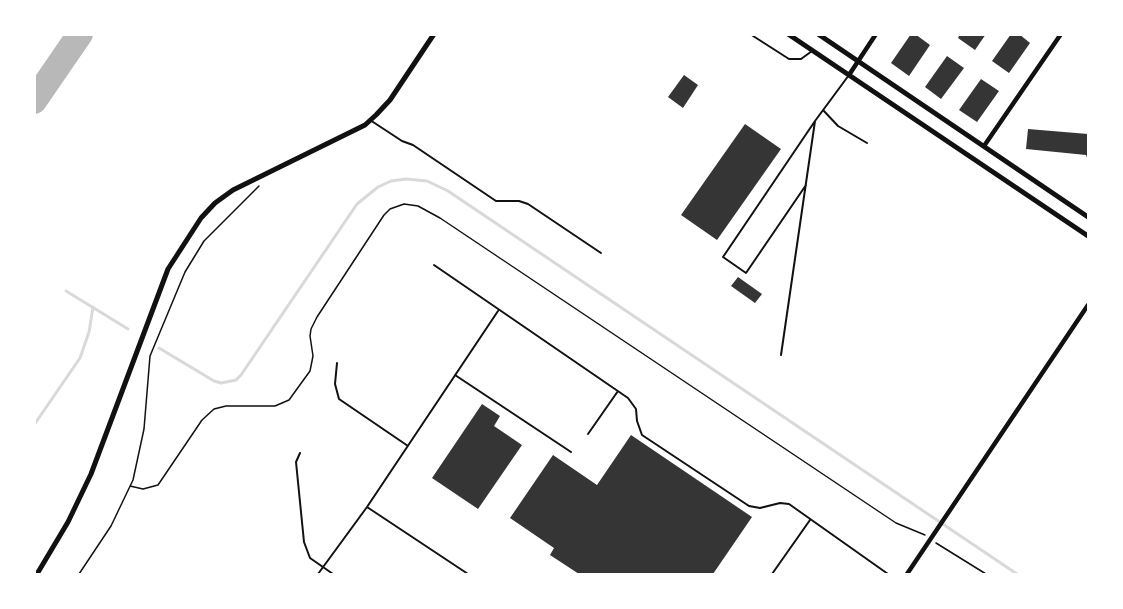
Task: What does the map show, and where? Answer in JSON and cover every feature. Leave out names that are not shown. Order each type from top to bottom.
[{"type":"street","points":[[37,574],[68,522],[91,474],[168,268],[201,218],[215,203],[233,190],[370,120],[390,100],[434,34]]},
{"type":"street","points":[[788,34],[1089,236]]},
{"type":"street","points":[[818,34],[1089,217]]},
{"type":"street","points":[[849,75],[876,34]]},
{"type":"street","points":[[984,146],[1061,34]]},
{"type":"street","points":[[907,574],[1089,305]]},
{"type":"lane","points":[[750,34],[789,59],[801,59],[813,51]]},
{"type":"lane","points":[[806,185],[746,273],[723,257],[815,120],[849,75]]},
{"type":"lane","points":[[823,110],[838,126],[867,143]]},
{"type":"lane","points":[[370,120],[402,141],[413,145],[496,201],[519,201],[528,204],[601,253]]},
{"type":"lane","points":[[782,355],[815,120]]},
{"type":"lane","points":[[434,265],[628,398],[636,409],[642,435],[749,506],[760,508],[780,503],[789,504],[888,574]]},
{"type":"lane","points":[[318,574],[367,507],[498,311]]},
{"type":"lane","points":[[337,363],[335,384],[339,399],[408,446]]},
{"type":"lane","points":[[455,375],[571,452]]},
{"type":"lane","points":[[588,434],[618,391]]},
{"type":"lane","points":[[300,453],[296,462],[304,542],[310,558],[333,574]]},
{"type":"lane","points":[[367,507],[468,574]]},
{"type":"lane","points":[[772,574],[811,520]]},
{"type":"path","points":[[79,574],[111,526],[130,486],[141,448],[150,356],[185,272],[204,241],[263,182]]},
{"type":"path","points":[[130,486],[143,489],[158,485],[202,420],[214,409],[226,406],[275,406],[289,400],[310,371],[313,356],[311,329],[317,317],[384,215],[390,209],[405,204],[418,206],[440,218],[878,512],[896,523],[922,533]]},
{"type":"path","points":[[942,547],[986,574]]},
{"type":"building","points":[[911,34],[915,34],[930,45],[909,76],[891,63]]},
{"type":"building","points":[[960,34],[986,34],[975,50],[958,38]]},
{"type":"building","points":[[1011,34],[1019,34],[1030,43],[1009,73],[992,61]]},
{"type":"building","points":[[947,56],[964,68],[941,99],[925,87]]},
{"type":"building","points":[[684,75],[698,85],[683,108],[668,97]]},
{"type":"building","points":[[981,79],[999,91],[977,122],[959,110]]},
{"type":"building","points":[[745,124],[781,149],[717,240],[681,215]]},
{"type":"building","points":[[1028,129],[1088,134],[1088,160],[1086,155],[1026,149]]},
{"type":"building","points":[[738,277],[762,294],[755,303],[731,286]]},
{"type":"building","points":[[482,404],[500,416],[494,426],[522,445],[478,509],[432,478]]},
{"type":"building","points":[[631,435],[752,517],[713,574],[579,574],[550,555],[554,548],[510,518],[553,455],[597,485]]},
{"type":"waterway","points":[[159,348],[214,381],[221,383],[236,380],[357,204],[378,187],[391,181],[406,179],[427,181],[448,191],[1017,574]]},
{"type":"waterway","points":[[66,291],[128,329]]},
{"type":"waterway","points":[[34,425],[80,358],[89,332],[93,307]]},
{"type":"taxiway","points":[[34,101],[80,34]]}]
